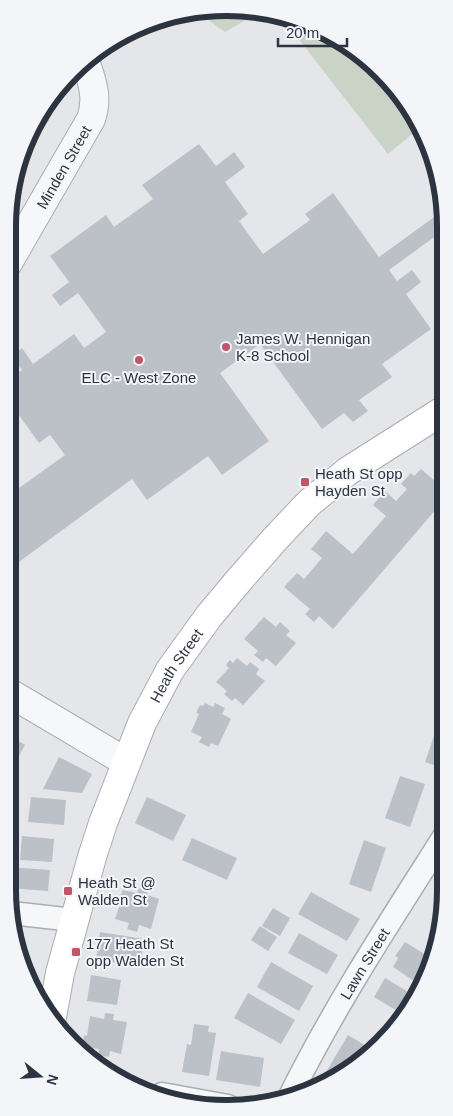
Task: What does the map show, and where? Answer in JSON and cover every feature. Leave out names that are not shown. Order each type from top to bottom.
[{"type":"main road","name":"Heath Street","points":[[53,1008],[57,984],[96,844],[142,723],[170,670],[209,616],[275,539],[309,503],[348,471],[437,414]]},
{"type":"street","name":"Minden Street","points":[[16,249],[91,119],[96,100],[87,69]]},
{"type":"street","points":[[16,697],[126,762]]},
{"type":"street","name":"Lawn Street","points":[[293,1089],[307,1060],[437,848]]},
{"type":"street","points":[[18,914],[74,920]]},
{"type":"shaded area","points":[[226,16],[250,18],[225,32],[205,18]]},
{"type":"shaded area","points":[[288,25],[332,44],[365,68],[385,88],[409,121],[414,132],[388,154]]},
{"type":"building","points":[[46,118],[49,120],[34,142],[44,121]]},
{"type":"building","name":"ELC - West Zone","points":[[199,144],[216,166],[234,152],[245,167],[225,182],[248,214],[239,221],[263,254],[310,220],[305,214],[333,193],[379,257],[436,216],[437,235],[389,270],[397,281],[412,270],[421,282],[406,294],[431,329],[382,364],[392,377],[359,400],[368,411],[353,422],[344,413],[322,429],[260,344],[220,373],[269,441],[222,475],[208,456],[147,500],[132,479],[16,564],[16,490],[65,455],[50,435],[39,443],[16,411],[16,375],[22,370],[16,362],[16,353],[22,348],[33,364],[74,334],[84,348],[106,332],[78,293],[60,306],[52,295],[69,282],[50,256],[106,215],[114,227],[153,199],[142,185]]},
{"type":"building","points":[[421,469],[437,483],[437,508],[333,629],[319,616],[314,622],[305,614],[310,609],[284,587],[297,573],[304,579],[322,558],[311,549],[326,531],[353,554],[386,516],[373,505],[385,491],[396,501],[407,489],[401,484],[411,473],[414,476]]},
{"type":"building","points":[[264,617],[276,627],[280,622],[290,631],[286,635],[296,643],[276,666],[266,658],[263,662],[254,655],[258,651],[244,639]]},
{"type":"building","points":[[237,658],[247,666],[250,662],[259,669],[256,674],[265,681],[243,705],[235,698],[232,701],[224,694],[227,691],[216,682],[229,668],[226,665],[230,660],[233,663]]},
{"type":"building","points":[[205,703],[213,707],[215,703],[225,708],[222,714],[231,719],[218,746],[211,743],[209,747],[199,742],[202,737],[191,732],[199,714],[196,713],[200,705],[203,706]]},
{"type":"building","points":[[437,727],[437,766],[425,762]]},
{"type":"building","points":[[16,740],[25,745],[16,761]]},
{"type":"building","points":[[59,757],[92,774],[82,793],[43,789]]},
{"type":"building","points":[[400,776],[425,784],[410,827],[385,818]]},
{"type":"building","points":[[31,797],[66,800],[64,825],[28,822]]},
{"type":"building","points":[[147,797],[186,815],[173,841],[135,823]]},
{"type":"building","points":[[22,836],[54,839],[52,862],[20,860]]},
{"type":"building","points":[[192,838],[237,858],[227,880],[182,860]]},
{"type":"building","points":[[364,840],[386,848],[371,892],[349,884]]},
{"type":"building","points":[[16,868],[50,870],[48,891],[16,889]]},
{"type":"building","points":[[139,888],[148,891],[147,895],[159,899],[151,929],[139,925],[137,932],[127,929],[129,923],[115,919],[120,904],[118,897],[122,890],[137,893]]},
{"type":"building","points":[[311,892],[360,919],[347,941],[298,914]]},
{"type":"building","points":[[273,908],[290,918],[280,936],[262,926]]},
{"type":"building","points":[[260,926],[277,937],[268,951],[251,940]]},
{"type":"building","points":[[100,932],[144,939],[140,966],[96,960]]},
{"type":"building","points":[[299,933],[338,955],[327,974],[288,953]]},
{"type":"building","points":[[405,942],[427,955],[415,982],[393,967],[398,958],[395,956]]},
{"type":"building","points":[[271,962],[313,986],[299,1011],[257,987]]},
{"type":"building","points":[[91,975],[121,980],[117,1005],[87,1001]]},
{"type":"building","points":[[385,978],[410,993],[397,1011],[374,997]]},
{"type":"building","points":[[248,993],[295,1020],[281,1044],[234,1018]]},
{"type":"building","points":[[105,1013],[114,1014],[113,1020],[127,1022],[121,1054],[110,1051],[109,1057],[98,1055],[99,1049],[87,1047],[86,1042],[83,1042],[84,1035],[87,1036],[90,1016],[104,1019]]},
{"type":"building","points":[[194,1024],[209,1026],[208,1032],[216,1033],[209,1076],[182,1072],[187,1044],[191,1045]]},
{"type":"building","points":[[348,1035],[367,1046],[332,1072],[324,1076]]},
{"type":"building","points":[[221,1051],[264,1058],[260,1087],[216,1080]]},
{"type":"place","name":"James W. Hennigan K-8 School","points":[[226,347]]},
{"type":"place","name":"ELC - West Zone","points":[[139,360]]},
{"type":"place","name":"Heath St opp Hayden St","points":[[305,482]]},
{"type":"place","name":"Heath St @ Walden St","points":[[68,891]]},
{"type":"place","name":"177 Heath St opp Walden St","points":[[76,952]]}]
